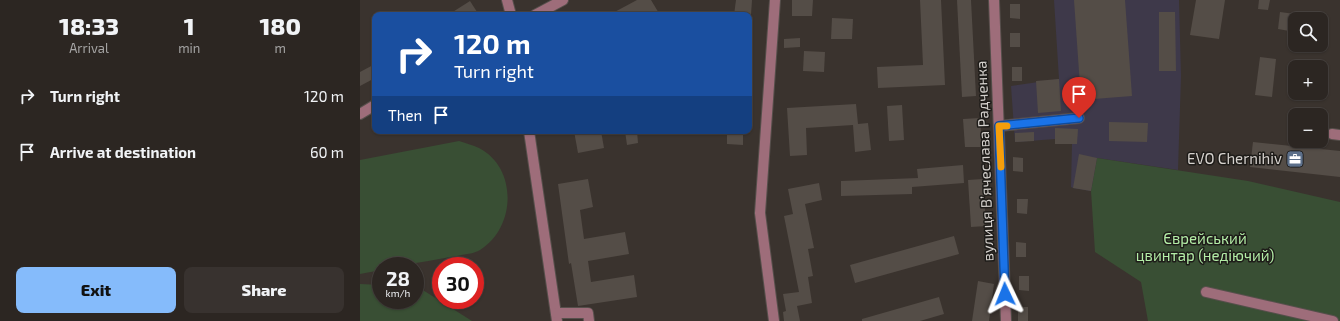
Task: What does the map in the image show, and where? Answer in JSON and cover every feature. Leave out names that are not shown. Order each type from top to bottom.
[{"type":"street","points":[[507,0],[510,12]]},
{"type":"street","points":[[541,12],[563,0]]},
{"type":"street","points":[[774,321],[760,213],[775,0]]},
{"type":"street","name":"вулиця Вʼячеслава Радченка","points":[[994,0],[1006,321]]},
{"type":"street","points":[[360,114],[372,107]]},
{"type":"street","points":[[999,126],[1079,118]]},
{"type":"street","points":[[529,134],[557,317],[588,313],[589,321]]},
{"type":"street","points":[[1206,292],[1332,321]]},
{"type":"shaded area","points":[[1054,0],[1179,0],[1181,76],[1178,170],[1097,158],[1091,191],[1073,188],[1071,187],[1072,144],[1055,144],[1055,139],[1015,142],[1011,86],[1059,79]]},
{"type":"green space","points":[[459,141],[479,148],[492,157],[501,169],[506,183],[508,198],[506,213],[501,228],[492,240],[480,250],[472,253],[449,257],[432,257],[432,260],[424,262],[424,257],[372,257],[372,272],[360,274],[360,160]]},
{"type":"green space","name":"Єврейський цвинтар (недіючий)","points":[[1097,158],[1248,181],[1340,202],[1340,321],[1148,321],[1141,282],[1095,252],[1091,191]]},
{"type":"green space","points":[[360,284],[372,285],[372,309],[424,309],[424,291],[432,296],[432,309],[453,309],[472,321],[360,321]]},
{"type":"building","points":[[637,0],[651,0],[658,12],[615,12]]},
{"type":"building","points":[[736,0],[752,0],[751,12],[734,12]]},
{"type":"building","points":[[792,0],[813,0],[812,16],[792,16]]},
{"type":"building","points":[[920,0],[941,0],[945,85],[878,88],[877,67],[923,65]]},
{"type":"building","points":[[957,0],[971,0],[976,96],[962,97]]},
{"type":"building","points":[[1074,0],[1125,0],[1132,96],[1081,100]]},
{"type":"building","points":[[1196,0],[1225,0],[1219,39],[1190,35]]},
{"type":"building","points":[[1259,0],[1270,0],[1268,10],[1258,9]]},
{"type":"building","points":[[470,1],[477,12],[453,12]]},
{"type":"building","points":[[1010,4],[1020,4],[1020,19],[1010,18]]},
{"type":"building","points":[[1159,12],[1175,12],[1176,71],[1159,71]]},
{"type":"building","points":[[1280,12],[1288,13],[1288,31],[1278,29]]},
{"type":"building","points":[[832,18],[853,19],[852,39],[831,39]]},
{"type":"building","points":[[1010,33],[1020,33],[1020,47],[1010,47]]},
{"type":"building","points":[[800,38],[800,47],[784,48],[784,39]]},
{"type":"building","points":[[804,51],[825,52],[824,72],[803,71]]},
{"type":"building","points":[[1260,57],[1276,59],[1272,97],[1255,95]]},
{"type":"building","points":[[372,66],[372,80],[360,86],[360,72]]},
{"type":"building","points":[[1012,67],[1022,67],[1022,81],[1012,81]]},
{"type":"building","points":[[1059,79],[1061,111],[1038,113],[1036,81]]},
{"type":"building","points":[[856,104],[858,124],[868,123],[871,150],[855,152],[853,125],[806,128],[807,155],[790,156],[787,108]]},
{"type":"building","points":[[902,105],[904,140],[889,141],[887,106]]},
{"type":"building","points":[[980,118],[982,147],[965,147],[963,119]]},
{"type":"building","points":[[1109,122],[1148,123],[1147,142],[1109,141]]},
{"type":"building","points":[[1055,128],[1078,129],[1077,144],[1055,144]]},
{"type":"building","points":[[1034,132],[1034,141],[1015,142],[1015,133]]},
{"type":"building","points":[[575,134],[602,134],[604,148],[578,153]]},
{"type":"building","points":[[625,134],[637,134],[638,143],[627,145]]},
{"type":"building","points":[[727,134],[743,134],[743,145],[727,144]]},
{"type":"building","name":"EVO Chernihiv","points":[[1253,142],[1288,146],[1288,148],[1311,148],[1340,151],[1340,177],[1250,167]]},
{"type":"building","points":[[1079,154],[1097,158],[1091,191],[1073,188]]},
{"type":"building","points":[[1013,157],[1023,158],[1023,172],[1013,171]]},
{"type":"building","points":[[963,165],[964,183],[912,187],[912,194],[841,196],[841,181],[918,178],[917,169]]},
{"type":"building","points":[[588,179],[593,207],[580,210],[584,239],[625,232],[629,254],[588,261],[591,282],[634,275],[637,297],[578,306],[571,263],[569,264],[558,184]]},
{"type":"building","points":[[983,179],[986,226],[971,227],[968,180]]},
{"type":"building","points":[[819,183],[822,200],[805,204],[814,248],[808,249],[813,276],[808,277],[812,303],[797,306],[800,321],[784,321],[783,312],[786,311],[783,294],[799,292],[784,216],[793,214],[788,189]]},
{"type":"building","points":[[1017,199],[1028,199],[1027,214],[1017,213]]},
{"type":"building","points":[[954,236],[959,254],[855,283],[850,265]]},
{"type":"building","points":[[1016,242],[1026,243],[1026,257],[1016,257]]},
{"type":"building","points":[[1019,276],[1029,276],[1029,291],[1019,290]]},
{"type":"building","points":[[978,281],[994,284],[989,321],[972,321]]},
{"type":"building","points":[[939,297],[944,314],[920,321],[862,321],[862,319]]},
{"type":"building","points":[[1018,307],[1028,307],[1028,321],[1018,321]]},
{"type":"slow traffic","points":[[1001,167],[999,126],[1007,126]]},
{"type":"place","name":"EVO Chernihiv","points":[[1295,159]]},
{"type":"route","points":[[1005,294],[999,126],[1079,118]]}]
